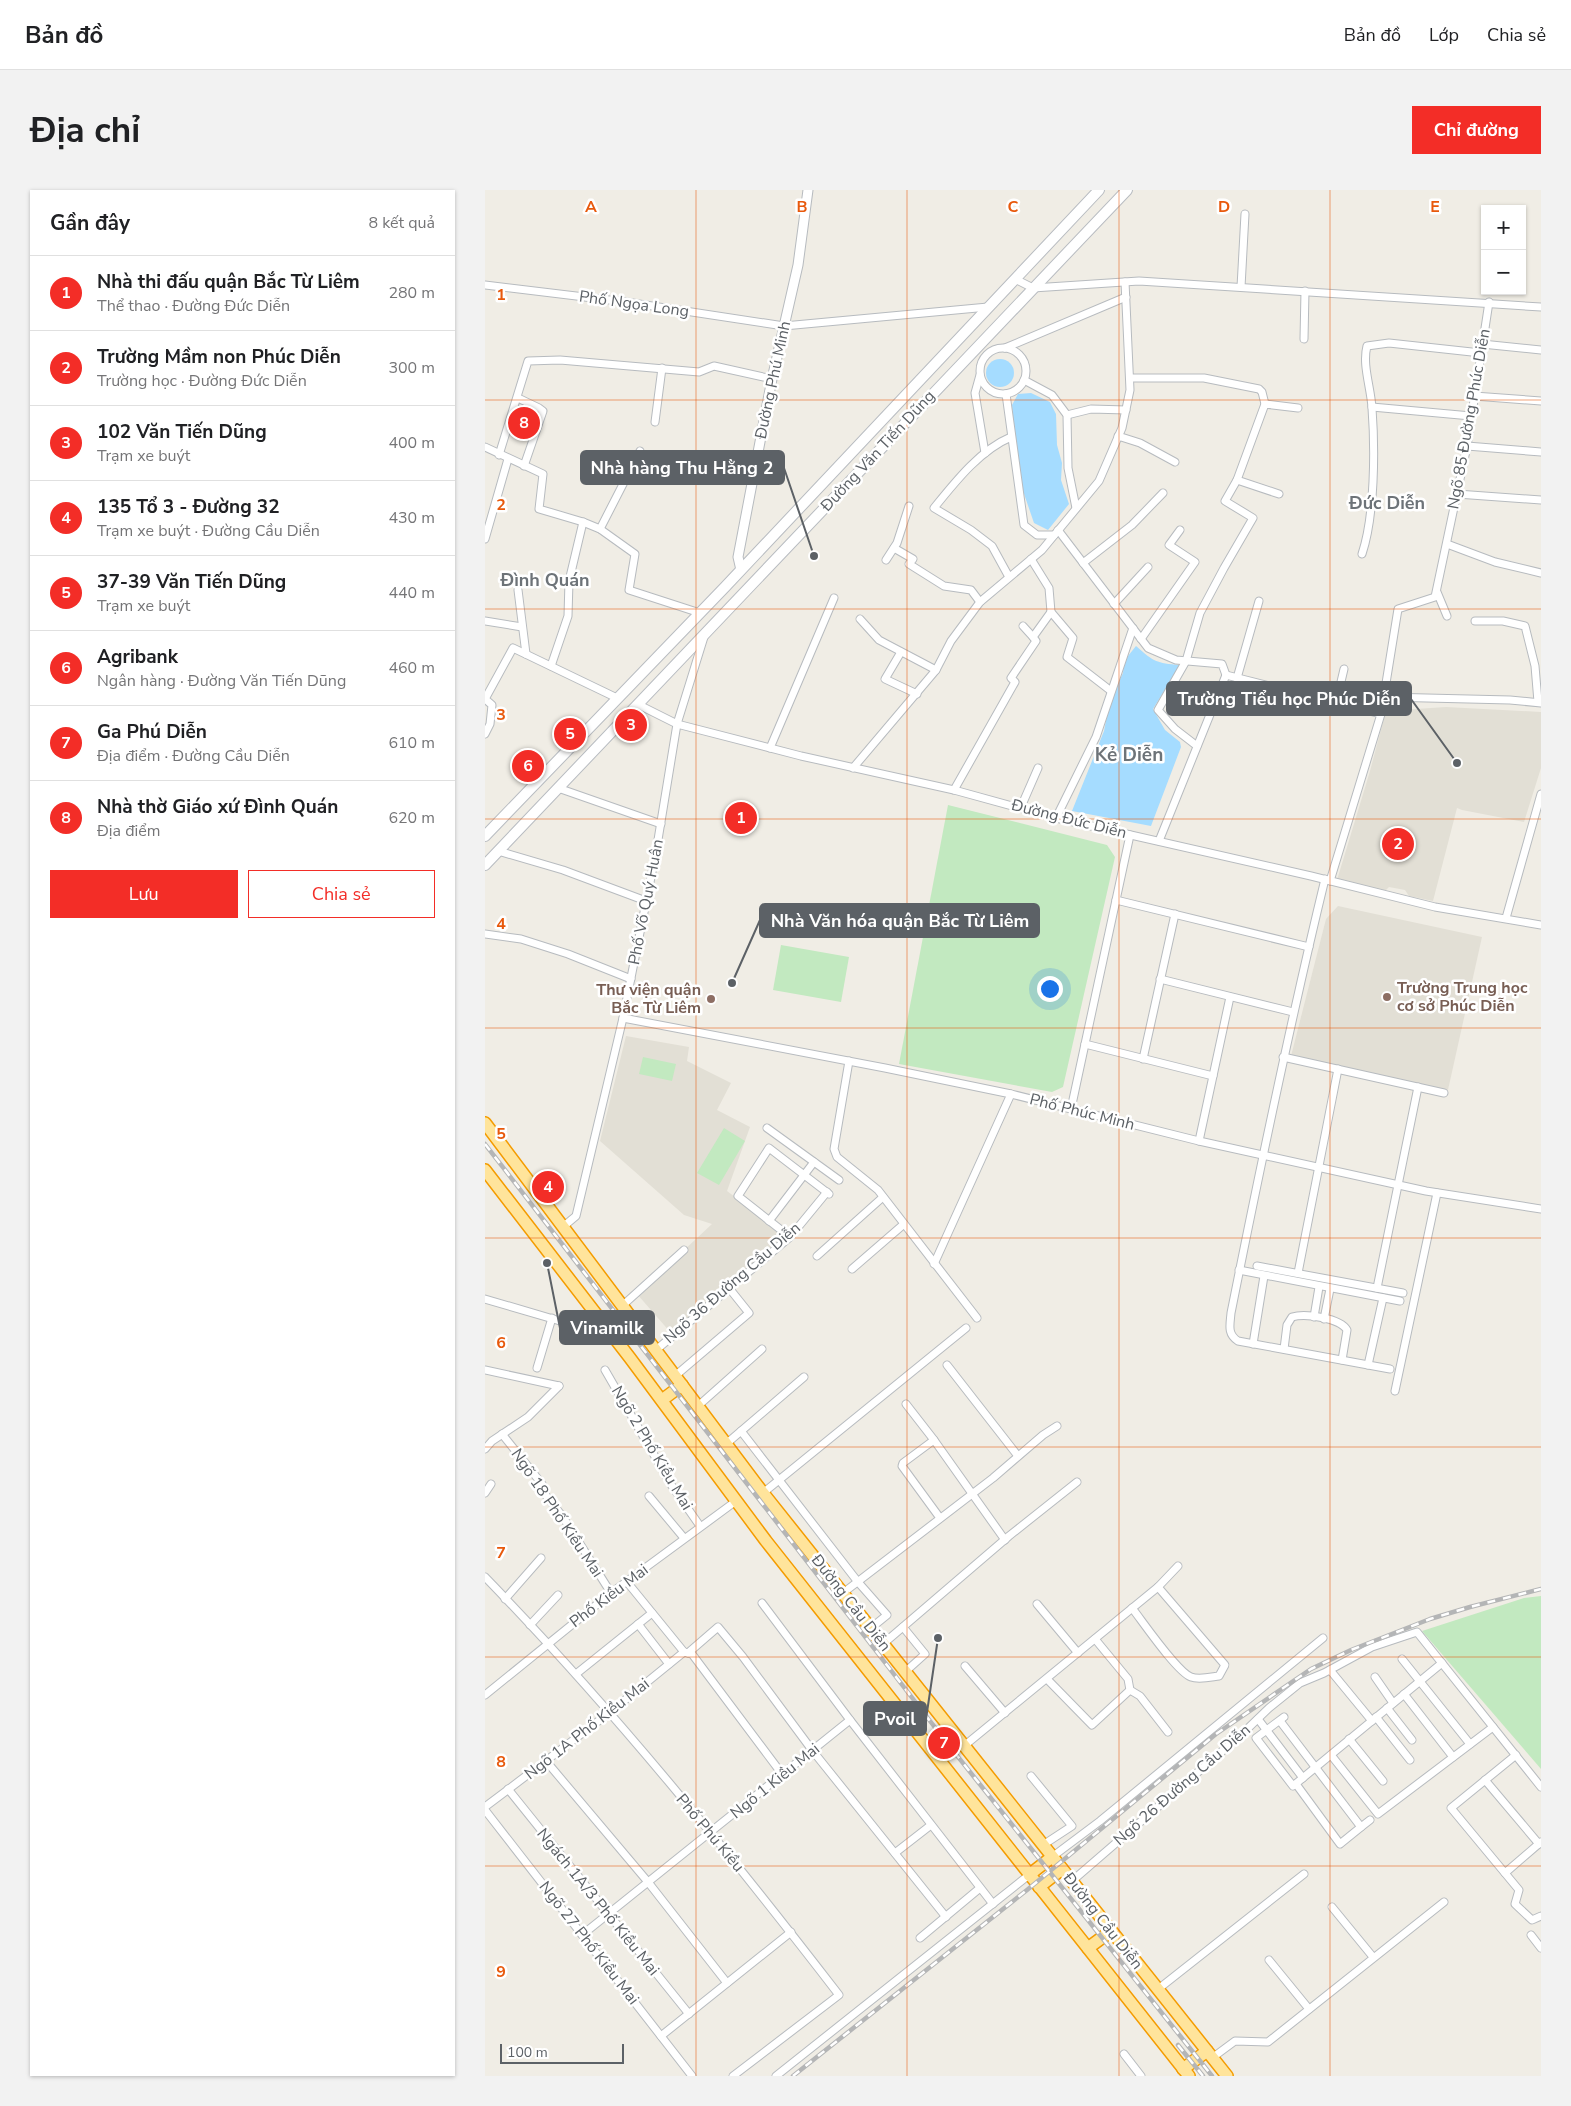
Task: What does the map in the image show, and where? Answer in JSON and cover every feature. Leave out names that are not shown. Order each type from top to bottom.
[{"type":"highway","name":"Đường Cầu Diễn","points":[[485,1124],[564,1226],[763,1493],[1227,2076]]},
{"type":"highway","name":"Đường Cầu Diễn","points":[[485,1170],[662,1400],[766,1541],[1186,2072]]},
{"type":"highway","points":[[662,1400],[679,1380]]},
{"type":"highway","points":[[1029,1875],[1052,1857]]},
{"type":"highway","points":[[1039,1887],[1062,1869]]},
{"type":"highway","points":[[1088,1948],[1111,1931]]},
{"type":"highway","points":[[1186,2072],[1210,2054]]},
{"type":"main road","name":"Đường Văn Tiến Dũng","points":[[485,836],[741,570],[1099,190]]},
{"type":"main road","name":"Đường Văn Tiến Dũng","points":[[485,865],[1127,190]]},
{"type":"street","name":"Đường Phú Minh","points":[[741,570],[738,557],[772,379],[798,265],[808,190]]},
{"type":"street","points":[[1241,287],[1245,214]]},
{"type":"street","points":[[1015,279],[1033,288],[1139,281],[1489,302],[1541,307]]},
{"type":"street","points":[[853,768],[936,670],[951,641],[980,602],[1042,550],[1099,481],[1118,436],[1130,390],[1125,282]]},
{"type":"street","name":"Phố Ngọa Long","points":[[485,285],[626,302],[784,326],[989,307]]},
{"type":"street","points":[[1305,291],[1305,338]]},
{"type":"street","points":[[985,453],[975,393],[980,375],[980,366],[984,358],[990,352],[1005,348],[1126,297]]},
{"type":"street","name":"Ngõ 85 Đường Phúc Diễn","points":[[1437,592],[1467,446],[1489,302]]},
{"type":"street","points":[[987,336],[990,352]]},
{"type":"street","points":[[1362,554],[1370,513],[1373,460],[1372,407],[1365,357],[1368,345],[1389,342],[1481,353]]},
{"type":"street","points":[[1482,344],[1541,350]]},
{"type":"street","points":[[980,375],[983,383],[989,390],[997,393],[1006,394],[1020,387],[1026,370],[1023,359],[1016,351],[1005,348]]},
{"type":"street","points":[[499,454],[529,361],[560,360],[699,372],[714,366],[772,379]]},
{"type":"street","points":[[655,422],[662,368]]},
{"type":"street","points":[[1129,378],[1204,378],[1259,389],[1262,392],[1265,404],[1237,480],[1225,501],[1253,518],[1200,613],[1186,661],[1158,710],[1175,729],[1197,746]]},
{"type":"street","points":[[1024,380],[1052,394],[1067,415],[1068,468],[1076,508]]},
{"type":"street","points":[[1006,394],[1025,525],[1037,536],[1056,533]]},
{"type":"street","points":[[1474,396],[1541,401]]},
{"type":"street","points":[[517,398],[543,411],[523,466]]},
{"type":"street","points":[[1265,404],[1297,408]]},
{"type":"street","points":[[1372,407],[1471,416]]},
{"type":"street","points":[[1067,415],[1091,409],[1126,410]]},
{"type":"street","points":[[1009,577],[992,546],[971,530],[934,508],[948,490],[985,453],[997,443],[1011,436]]},
{"type":"street","points":[[1118,436],[1140,442],[1175,462]]},
{"type":"street","points":[[1467,446],[1541,452]]},
{"type":"street","points":[[485,447],[544,476],[539,510],[583,522],[600,529],[635,554],[629,590],[700,613]]},
{"type":"street","points":[[600,529],[640,451]]},
{"type":"street","points":[[485,539],[508,459]]},
{"type":"street","points":[[1237,480],[1279,494]]},
{"type":"street","points":[[1083,563],[1132,524],[1163,493]]},
{"type":"street","points":[[1457,494],[1541,500]]},
{"type":"street","points":[[886,560],[894,548],[909,506]]},
{"type":"street","points":[[551,666],[568,616],[569,581],[583,522]]},
{"type":"street","points":[[1141,639],[1195,562],[1169,545],[1180,530]]},
{"type":"street","points":[[1056,533],[1083,563],[1148,648],[1176,660],[1222,664],[1226,675],[1159,841]]},
{"type":"street","points":[[1447,544],[1495,562],[1541,573]]},
{"type":"street","points":[[894,548],[913,559],[909,564],[944,586],[971,590],[980,602]]},
{"type":"street","points":[[1031,559],[1049,588],[1051,612],[1073,638],[1067,657],[1111,691]]},
{"type":"street","points":[[1114,604],[1148,567]]},
{"type":"street","points":[[518,590],[526,654]]},
{"type":"street","points":[[1437,592],[1447,616]]},
{"type":"street","points":[[1390,1370],[1238,1341],[1232,1337],[1229,1331],[1239,1270],[1293,1012],[1328,880],[1381,714],[1398,609],[1435,597],[1437,592]]},
{"type":"street","points":[[769,748],[835,598]]},
{"type":"street","points":[[1237,678],[1259,601]]},
{"type":"street","points":[[1033,638],[1051,612]]},
{"type":"street","points":[[860,619],[879,640],[936,670]]},
{"type":"street","points":[[485,621],[522,626]]},
{"type":"street","points":[[1385,697],[1539,702],[1535,666],[1525,626],[1503,621],[1475,621]]},
{"type":"street","points":[[954,790],[1015,682],[1011,678],[1036,641],[1023,626]]},
{"type":"street","points":[[1056,818],[1095,736],[1133,628]]},
{"type":"street","name":"Phố Võ Quý Huân","points":[[564,1226],[576,1216],[623,1018],[661,824],[677,724],[705,632]]},
{"type":"street","points":[[485,733],[490,724],[492,706],[485,698],[513,648],[617,698]]},
{"type":"street","points":[[901,652],[885,679],[917,694]]},
{"type":"street","points":[[1337,703],[1344,669]]},
{"type":"street","points":[[1226,675],[1381,714]]},
{"type":"street","name":"Đường Đức Diễn","points":[[637,704],[677,724],[769,748],[954,790],[1056,818],[1328,880],[1435,907],[1541,925]]},
{"type":"street","points":[[1021,807],[1038,768]]},
{"type":"street","points":[[558,788],[661,824]]},
{"type":"street","points":[[1506,918],[1541,794]]},
{"type":"street","points":[[1071,1109],[1129,835]]},
{"type":"street","points":[[498,851],[563,870],[646,901]]},
{"type":"street","points":[[1116,900],[1309,946]]},
{"type":"street","points":[[1143,1059],[1175,914]]},
{"type":"street","points":[[485,934],[521,939],[568,954],[631,979]]},
{"type":"street","points":[[1160,979],[1293,1012]]},
{"type":"street","points":[[1199,1141],[1230,997]]},
{"type":"street","name":"Phố Phúc Minh","points":[[623,1018],[1011,1094],[1262,1156],[1399,1186],[1541,1209]]},
{"type":"street","points":[[1085,1044],[1213,1076]]},
{"type":"street","points":[[1283,1057],[1445,1093]]},
{"type":"street","points":[[849,1061],[834,1149],[837,1157],[860,1174],[883,1197],[977,1318]]},
{"type":"street","points":[[1298,1273],[1338,1069]]},
{"type":"street","points":[[1377,1288],[1418,1087]]},
{"type":"street","points":[[934,1264],[1011,1094]]},
{"type":"street","points":[[767,1128],[839,1180]]},
{"type":"street","points":[[790,1237],[738,1196],[769,1148],[805,1175]]},
{"type":"street","points":[[769,1221],[814,1162]]},
{"type":"street","name":"Ngõ 36 Đường Cầu Diễn","points":[[656,1350],[790,1237],[828,1193],[805,1175]]},
{"type":"street","points":[[1395,1391],[1437,1193]]},
{"type":"street","points":[[817,1256],[883,1197]]},
{"type":"street","points":[[853,1269],[904,1224]]},
{"type":"street","points":[[622,1306],[684,1250]]},
{"type":"street","points":[[1257,1266],[1403,1293]]},
{"type":"street","points":[[1239,1270],[1319,1287],[1401,1301]]},
{"type":"street","points":[[1253,1344],[1264,1276]]},
{"type":"street","points":[[1314,1317],[1319,1287]]},
{"type":"street","points":[[679,1380],[749,1313],[729,1288]]},
{"type":"street","points":[[1324,1319],[1330,1289]]},
{"type":"street","points":[[1369,1365],[1383,1298]]},
{"type":"street","points":[[485,1299],[552,1318],[589,1326],[599,1318]]},
{"type":"street","points":[[1284,1349],[1287,1325],[1292,1316],[1314,1317],[1340,1322],[1347,1330],[1342,1360]]},
{"type":"street","points":[[537,1368],[552,1318]]},
{"type":"street","points":[[763,1493],[966,1328]]},
{"type":"street","points":[[698,1406],[762,1349]]},
{"type":"street","points":[[947,1365],[1018,1456]]},
{"type":"street","points":[[485,1370],[559,1386],[528,1417],[485,1449]]},
{"type":"street","name":"Ngõ 2 Phố Kiều Mai","points":[[605,1370],[672,1486],[700,1526]]},
{"type":"street","points":[[726,1444],[804,1377]]},
{"type":"street","points":[[906,1404],[1005,1540]]},
{"type":"street","points":[[843,1593],[1057,1426]]},
{"type":"street","points":[[741,1431],[858,1582],[887,1615],[871,1628]]},
{"type":"street","name":"Ngõ 18 Phố Kiều Mai","points":[[503,1434],[542,1484],[540,1488],[563,1517],[611,1593]]},
{"type":"street","points":[[934,1440],[903,1463],[902,1466],[940,1518]]},
{"type":"street","points":[[883,1644],[1005,1540],[1077,1482]]},
{"type":"street","points":[[485,1493],[491,1484]]},
{"type":"street","points":[[649,1496],[684,1538]]},
{"type":"street","name":"Phố Kiều Mai","points":[[485,1695],[548,1642],[611,1593],[700,1526],[737,1501]]},
{"type":"street","points":[[505,1599],[541,1558]]},
{"type":"street","points":[[964,1746],[1158,1587],[1178,1566]]},
{"type":"street","name":"Phố Phú Kiều","points":[[485,1577],[548,1642],[609,1713],[791,1932],[839,1996],[733,2076]]},
{"type":"street","points":[[627,1582],[686,1653],[692,1654],[782,1774]]},
{"type":"street","points":[[1132,1608],[1178,1666],[1191,1677],[1219,1676],[1225,1665],[1158,1587]]},
{"type":"street","points":[[530,1625],[558,1595]]},
{"type":"street","points":[[762,1603],[993,1904]]},
{"type":"street","points":[[1037,1604],[1079,1653]]},
{"type":"street","points":[[576,1674],[652,1613]]},
{"type":"street","points":[[638,1624],[669,1664]]},
{"type":"street","name":"Ngõ 1A Phố Kiều Mai","points":[[485,1809],[508,1789],[609,1713],[718,1627],[743,1656],[812,1750]]},
{"type":"street","points":[[903,1627],[925,1654],[905,1672]]},
{"type":"street","points":[[1258,1719],[1300,1684],[1330,1670],[1372,1646],[1417,1632],[1541,1787]]},
{"type":"street","points":[[1052,1857],[1100,1821],[1323,1638]]},
{"type":"street","points":[[1095,1639],[1128,1679],[1130,1690],[1140,1696],[1168,1732]]},
{"type":"street","points":[[1402,1659],[1470,1744]]},
{"type":"street","points":[[1361,1827],[1316,1767],[1282,1719],[1256,1738],[1293,1786],[1296,1784],[1316,1767],[1331,1755],[1349,1739],[1442,1663]]},
{"type":"street","points":[[965,1666],[1005,1713]]},
{"type":"street","points":[[1330,1670],[1410,1760]]},
{"type":"street","points":[[1375,1677],[1393,1703]]},
{"type":"street","points":[[1047,1679],[1093,1726],[1130,1690]]},
{"type":"street","points":[[1404,1694],[1453,1757]]},
{"type":"street","points":[[1387,1708],[1412,1740]]},
{"type":"street","name":"Ngõ 26 Đường Cầu Diễn","points":[[1072,1881],[1258,1719],[1303,1778]]},
{"type":"street","name":"Ngõ 1 Kiều Mai","points":[[582,1934],[850,1720]]},
{"type":"street","points":[[1331,1755],[1378,1814],[1493,1727]]},
{"type":"street","points":[[1349,1739],[1383,1781]]},
{"type":"street","points":[[812,1750],[947,1916]]},
{"type":"street","points":[[1516,1755],[1451,1808],[1519,1890],[1515,1904],[1532,1920],[1541,1916]]},
{"type":"street","points":[[546,1761],[648,1882],[727,1983]]},
{"type":"street","points":[[1031,1776],[1072,1826],[1043,1845]]},
{"type":"street","points":[[1485,1780],[1540,1843],[1505,1873]]},
{"type":"street","points":[[1296,1784],[1340,1844],[1370,1820]]},
{"type":"street","name":"Ngách 1A/3 Phố Kiều Mai","points":[[508,1789],[689,2014]]},
{"type":"street","name":"Ngõ 27 Phố Kiều Mai","points":[[485,1809],[692,2076]]},
{"type":"street","points":[[895,1853],[931,1825]]},
{"type":"street","points":[[1157,1990],[1304,1874]]},
{"type":"street","points":[[776,2076],[1029,1875]]},
{"type":"street","points":[[920,1938],[980,1888]]},
{"type":"street","points":[[1210,2054],[1235,2040],[1268,2042],[1443,1902]]},
{"type":"street","points":[[1332,1907],[1373,1957]]},
{"type":"street","points":[[661,2036],[791,1932]]},
{"type":"street","points":[[1531,1935],[1541,1948]]},
{"type":"street","points":[[1269,1960],[1309,2009]]},
{"type":"street","points":[[1124,2054],[1141,2076]]},
{"type":"shaded area","points":[[1446,707],[1541,712],[1541,768],[1524,822],[1457,808],[1433,901],[1409,896],[1405,890],[1389,887],[1385,891],[1337,880],[1386,711]]},
{"type":"shaded area","name":"Trường Trung học cơ sở Phúc Diễn","points":[[1338,906],[1482,937],[1448,1090],[1291,1056],[1326,919]]},
{"type":"shaded area","points":[[626,1036],[689,1047],[687,1061],[731,1083],[717,1110],[750,1127],[727,1191],[783,1233],[774,1245],[671,1333],[637,1294],[712,1224],[684,1215],[600,1141]]},
{"type":"green space","points":[[948,805],[1107,845],[1115,857],[1063,1087],[1052,1092],[899,1064]]},
{"type":"green space","points":[[781,945],[849,957],[841,1002],[773,990]]},
{"type":"green space","points":[[643,1057],[676,1064],[672,1081],[639,1074]]},
{"type":"green space","points":[[724,1128],[745,1141],[719,1185],[697,1173]]},
{"type":"green space","points":[[1541,1596],[1541,1769],[1422,1631],[1524,1598]]},
{"type":"water","points":[[1000,359],[1010,363],[1014,373],[1010,383],[1000,387],[990,383],[986,373],[990,363]]},
{"type":"water","points":[[1031,393],[1050,402],[1056,414],[1057,445],[1062,463],[1061,480],[1069,504],[1048,530],[1034,523],[1022,488],[1016,454],[1012,405],[1018,394]]},
{"type":"water","points":[[1136,646],[1156,661],[1180,665],[1153,709],[1165,730],[1180,742],[1181,747],[1151,826],[1072,811],[1104,731],[1110,700],[1123,673],[1124,661]]},
{"type":"railway","points":[[485,1144],[947,1743],[1212,2076]]},
{"type":"railway","points":[[793,2076],[1027,1890],[1216,1734],[1311,1669],[1351,1650],[1430,1619],[1541,1589]]},
{"type":"railway","points":[[1178,2045],[1203,2076]]},
{"type":"place","name":"Nhà thờ Giáo xứ Đình Quán","points":[[524,423]]},
{"type":"place","name":"Nhà hàng Thu Hằng 2","points":[[814,556]]},
{"type":"place","name":"102 Văn Tiến Dũng","points":[[631,725]]},
{"type":"place","name":"37-39 Văn Tiến Dũng","points":[[570,734]]},
{"type":"place","name":"Trường Tiểu học Phúc Diễn","points":[[1457,763]]},
{"type":"place","name":"Agribank","points":[[528,766]]},
{"type":"place","name":"Nhà thi đấu quận Bắc Từ Liêm","points":[[741,818]]},
{"type":"place","name":"Trường Mầm non Phúc Diễn","points":[[1398,844]]},
{"type":"place","name":"Nhà Văn hóa quận Bắc Từ Liêm","points":[[732,983]]},
{"type":"place","name":"Trường Trung học cơ sở Phúc Diễn","points":[[1387,997]]},
{"type":"place","name":"Thư viện quận Bắc Từ Liêm","points":[[711,999]]},
{"type":"place","name":"135 Tổ 3 - Đường 32","points":[[548,1187]]},
{"type":"place","name":"Vinamilk","points":[[547,1263]]},
{"type":"place","name":"Pvoil","points":[[938,1638]]},
{"type":"place","name":"Ga Phú Diễn","points":[[944,1743]]},
{"type":"district","name":"Đức Diễn","points":[[1387,503]]},
{"type":"district","name":"Đình Quán","points":[[545,580]]},
{"type":"district","name":"Kẻ Diễn","points":[[1129,755]]}]
